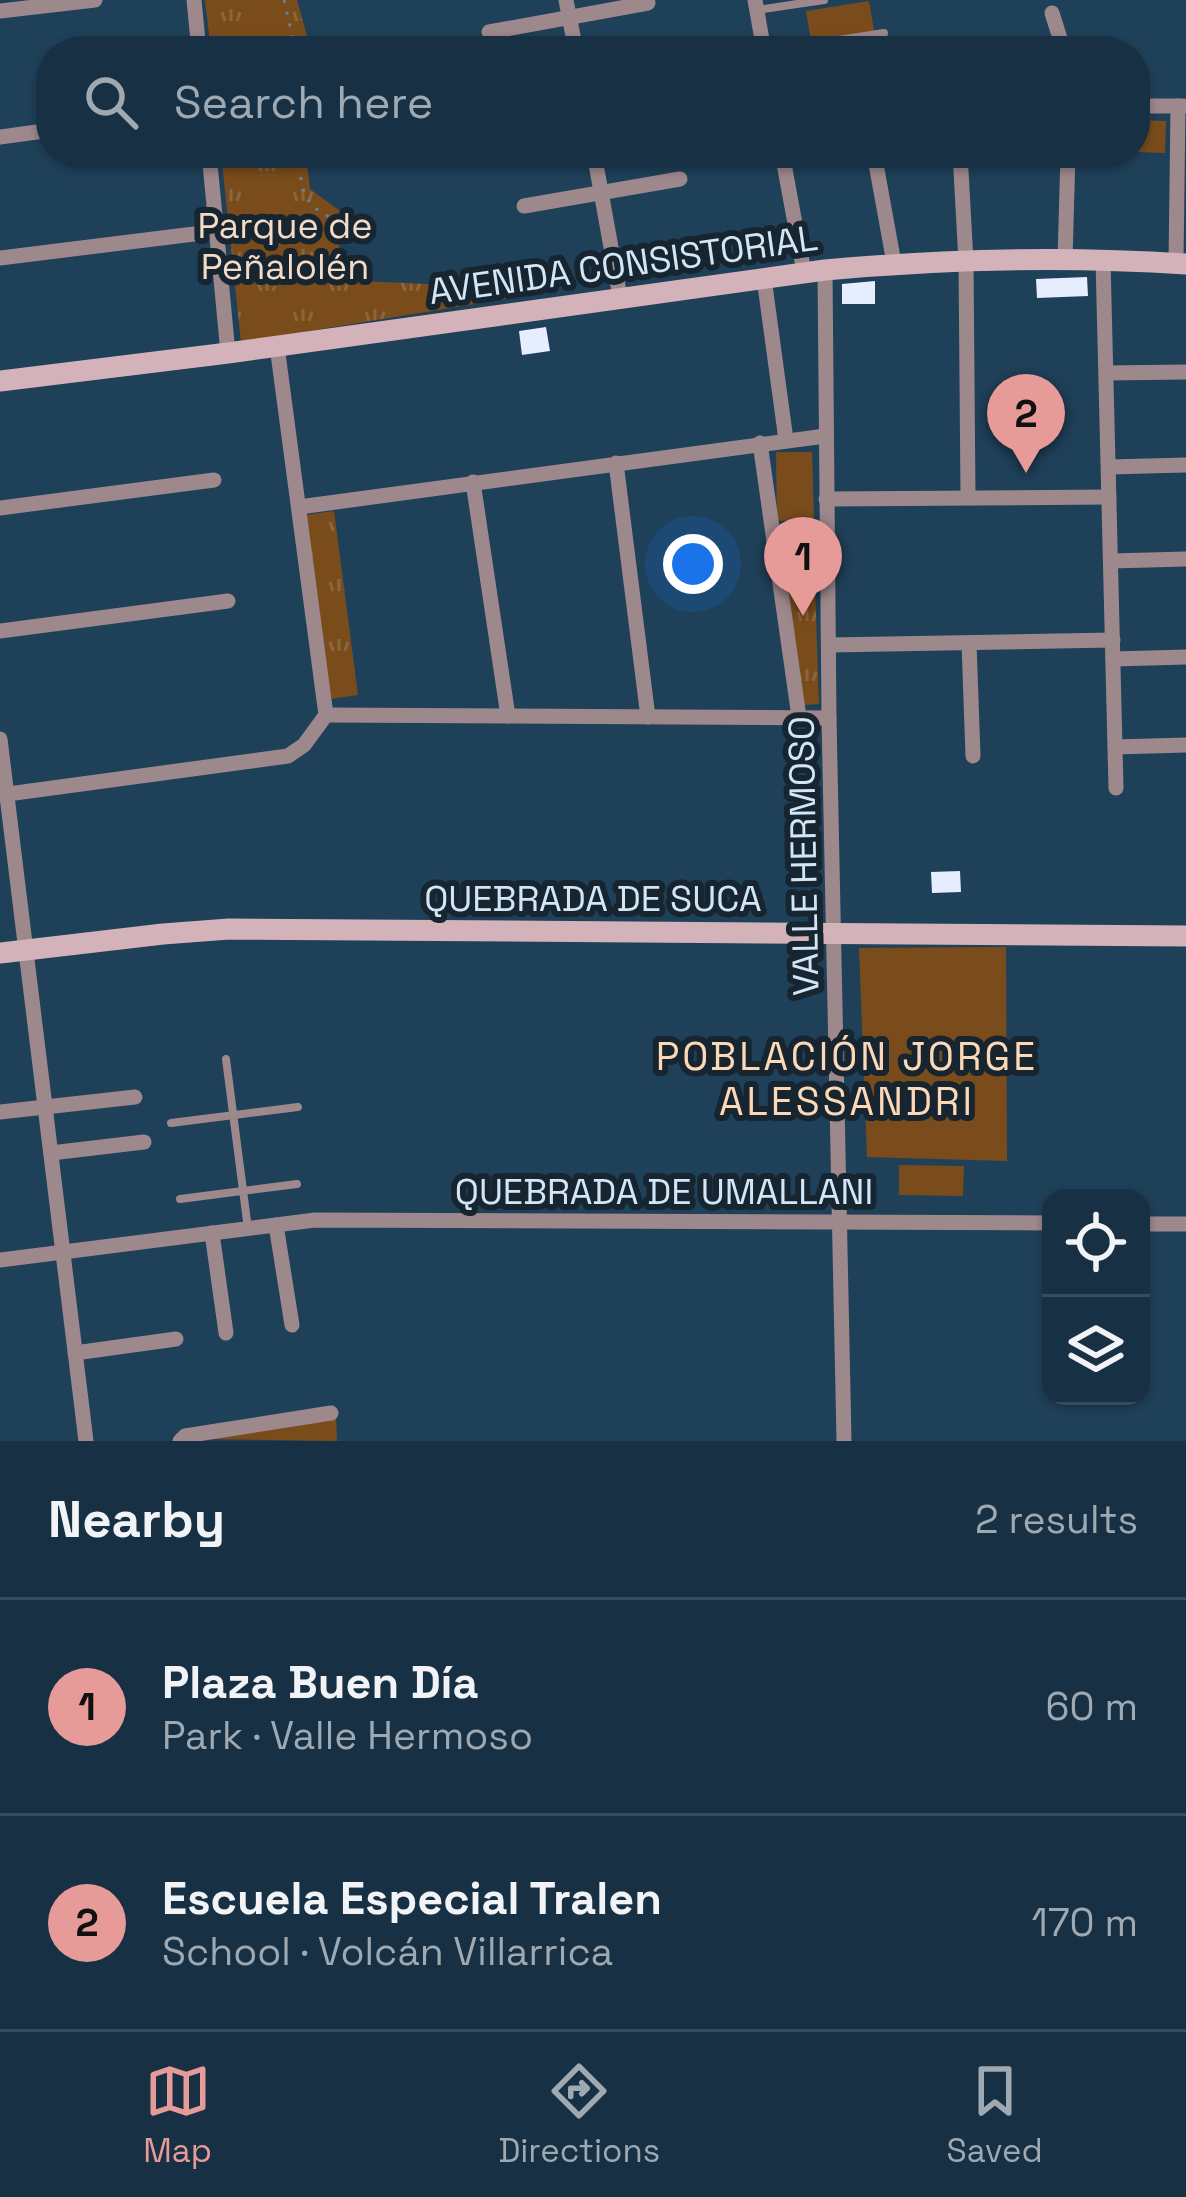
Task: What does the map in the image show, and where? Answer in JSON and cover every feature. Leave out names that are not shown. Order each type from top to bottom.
[{"type":"street","points":[[0,11],[95,0]]},
{"type":"street","points":[[194,0],[198,36]]},
{"type":"street","points":[[566,0],[573,36]]},
{"type":"street","points":[[489,32],[648,3]]},
{"type":"street","points":[[756,5],[762,36]]},
{"type":"street","points":[[1052,14],[1059,36]]},
{"type":"street","points":[[1150,106],[1182,106],[1181,263]]},
{"type":"street","points":[[0,136],[36,132]]},
{"type":"street","points":[[211,168],[229,352]]},
{"type":"street","points":[[597,168],[620,298]]},
{"type":"street","name":"VALLE HERMOSO","points":[[786,168],[814,271],[825,436],[844,1441]]},
{"type":"street","points":[[877,168],[894,263]]},
{"type":"street","points":[[961,168],[968,496]]},
{"type":"street","points":[[1065,260],[1068,168]]},
{"type":"street","points":[[524,206],[680,179]]},
{"type":"street","points":[[0,258],[194,235]]},
{"type":"street","points":[[1103,260],[1117,788]]},
{"type":"street","name":"AVENIDA CONSISTORIAL","points":[[0,381],[894,263],[1181,263]]},
{"type":"street","points":[[764,278],[786,440]]},
{"type":"street","points":[[3,795],[288,755],[304,745],[326,715],[278,346]]},
{"type":"street","points":[[1106,373],[1186,372]]},
{"type":"street","points":[[299,507],[825,436]]},
{"type":"street","name":"VALLE HERMOSO","points":[[760,443],[799,717]]},
{"type":"street","points":[[616,463],[648,717]]},
{"type":"street","points":[[1108,467],[1186,465]]},
{"type":"street","points":[[0,508],[214,480]]},
{"type":"street","points":[[473,482],[508,716]]},
{"type":"street","points":[[826,499],[1109,497]]},
{"type":"street","points":[[1111,561],[1186,559]]},
{"type":"street","points":[[0,631],[228,602]]},
{"type":"street","points":[[829,646],[1113,640]]},
{"type":"street","points":[[969,643],[973,756]]},
{"type":"street","points":[[1113,659],[1186,657]]},
{"type":"street","points":[[326,715],[829,718]]},
{"type":"street","points":[[0,740],[3,795],[86,1441]]},
{"type":"street","points":[[1115,747],[1186,745]]},
{"type":"street","name":"QUEBRADA DE SUCA","points":[[0,953],[229,929],[1186,936]]},
{"type":"street","points":[[0,1112],[135,1096]]},
{"type":"street","points":[[50,1153],[144,1142]]},
{"type":"street","name":"QUEBRADA DE UMALLANI","points":[[0,1260],[315,1220],[1042,1223]]},
{"type":"street","points":[[1150,1224],[1186,1224]]},
{"type":"street","points":[[276,1225],[292,1325]]},
{"type":"street","points":[[212,1233],[226,1333]]},
{"type":"street","points":[[75,1353],[176,1339]]},
{"type":"street","points":[[180,1441],[184,1436],[331,1413]]},
{"type":"lane","points":[[756,5],[824,0]]},
{"type":"lane","points":[[864,36],[884,33]]},
{"type":"lane","points":[[226,1059],[248,1229]]},
{"type":"lane","points":[[171,1123],[298,1107]]},
{"type":"lane","points":[[180,1198],[296,1184]]},
{"type":"path","points":[[284,0],[292,36]]},
{"type":"path","points":[[300,168],[308,202],[332,218]]},
{"type":"green space","points":[[205,0],[297,0],[307,36],[209,36]]},
{"type":"green space","points":[[869,1],[874,31],[810,36],[806,11]]},
{"type":"green space","points":[[1150,120],[1166,121],[1165,153],[1150,152]]},
{"type":"green space","name":"Parque de Peñalolén","points":[[223,168],[308,168],[310,189],[340,211],[338,280],[515,288],[517,297],[241,342]]},
{"type":"green space","points":[[776,452],[812,452],[814,520],[777,521]]},
{"type":"green space","points":[[334,511],[358,695],[331,699],[306,515]]},
{"type":"green space","points":[[777,526],[813,527],[819,704],[804,705]]},
{"type":"green space","points":[[1006,947],[1007,1161],[867,1157],[859,948]]},
{"type":"green space","points":[[899,1165],[964,1166],[963,1196],[899,1195]]},
{"type":"green space","points":[[336,1417],[337,1441],[198,1439]]},
{"type":"building","points":[[1087,277],[1088,296],[1037,298],[1036,279]]},
{"type":"building","points":[[875,281],[875,304],[842,304],[842,284]]},
{"type":"building","points":[[546,327],[550,351],[522,355],[519,331]]},
{"type":"building","points":[[960,871],[961,892],[932,893],[931,872]]},
{"type":"place","name":"Escuela Especial Tralen","points":[[1026,473]]},
{"type":"place","name":"Plaza Buen Día","points":[[803,616]]},
{"type":"district","name":"POBLACIÓN JORGE ALESSANDRI","points":[[847,1078]]}]
